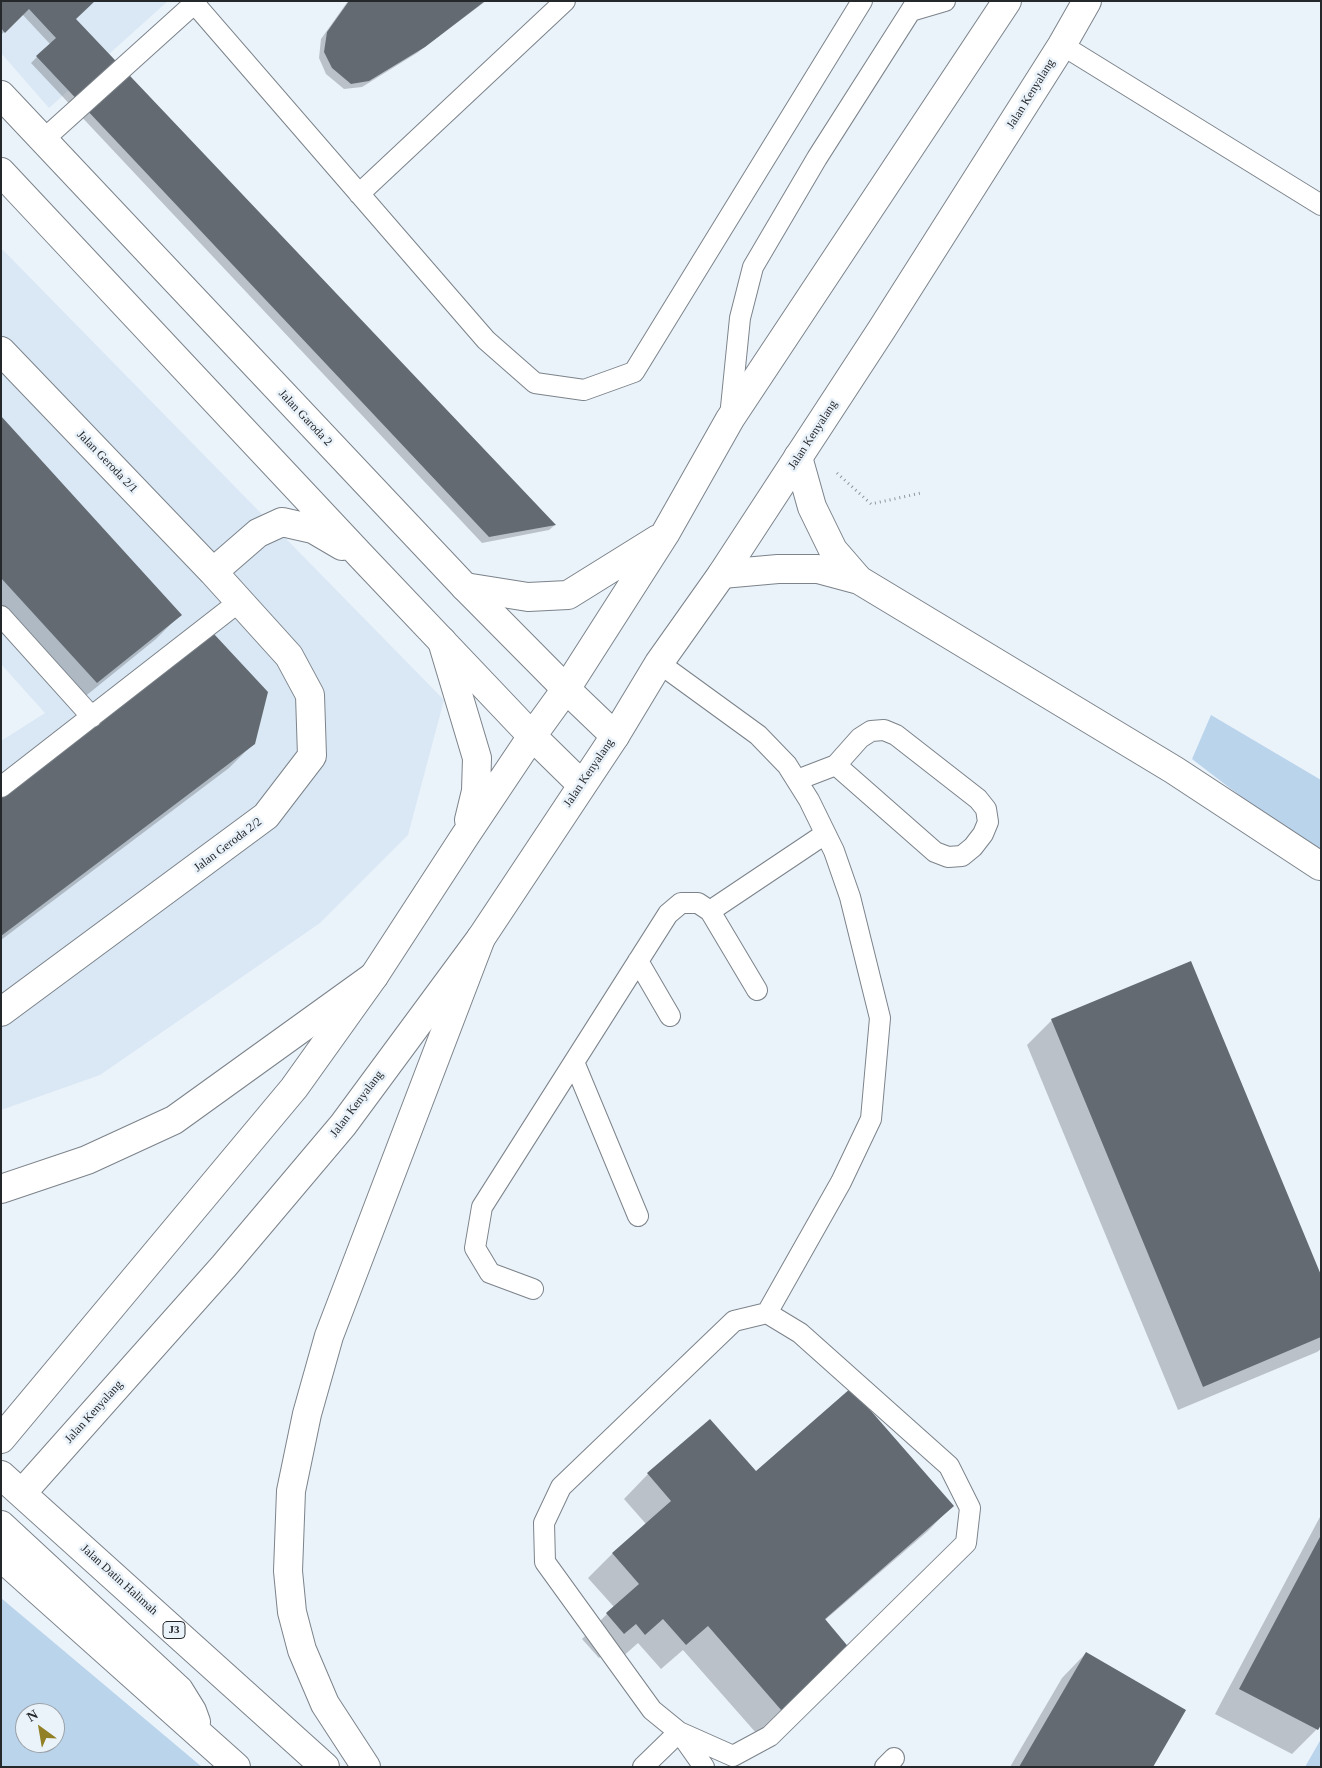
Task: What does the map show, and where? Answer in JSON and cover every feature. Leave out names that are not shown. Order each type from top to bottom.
[{"type":"street","points":[[1,1439],[294,1088],[374,976],[465,836],[566,689],[665,534],[730,419],[1007,1]]},
{"type":"street","name":"Jalan Kenyalang","points":[[12,1497],[224,1266],[343,1125],[481,938],[614,736],[659,663],[722,574],[802,451],[1062,45],[1088,1]]},
{"type":"street","name":"Jalan Garoda 2","points":[[1,95],[465,586],[614,736]]},
{"type":"street","points":[[1,172],[362,557],[532,736],[581,784]]},
{"type":"street","name":"Jalan Geroda 2/1","points":[[1,351],[213,572]]},
{"type":"street","points":[[802,451],[812,507],[833,550],[859,580]]},
{"type":"street","points":[[213,572],[258,532],[282,522],[313,529],[362,557]]},
{"type":"street","points":[[465,586],[528,597],[568,595],[665,534]]},
{"type":"street","points":[[722,574],[778,569],[818,569],[859,580],[1174,770],[1320,866]]},
{"type":"street","name":"Jalan Geroda 2/2","points":[[1,1012],[266,816],[312,756],[310,695],[289,656],[213,572]]},
{"type":"street","points":[[442,641],[477,758],[476,791],[465,836]]},
{"type":"street","points":[[366,1767],[325,1704],[302,1650],[292,1612],[288,1571],[291,1491],[307,1414],[329,1336],[481,938]]},
{"type":"street","points":[[1,1189],[87,1160],[174,1120],[374,976]]},
{"type":"street","name":"Jalan Datin Halimah","points":[[1,1475],[12,1497],[324,1767]]},
{"type":"street","points":[[1,1525],[179,1690],[192,1711],[201,1735]]},
{"type":"street","points":[[1,1558],[236,1767]]},
{"type":"lane","points":[[360,194],[565,1]]},
{"type":"lane","points":[[43,140],[196,2],[486,340],[535,383],[584,390],[634,372],[862,1]]},
{"type":"lane","points":[[730,419],[740,318],[753,267],[817,158],[914,6],[945,1]]},
{"type":"lane","points":[[1062,45],[1321,205]]},
{"type":"lane","points":[[1,787],[240,601]]},
{"type":"lane","points":[[1,616],[92,717]]},
{"type":"lane","points":[[659,663],[758,735],[787,765],[797,780],[834,851],[850,897],[880,1018],[871,1119],[841,1182],[767,1313]]},
{"type":"lane","points":[[797,780],[836,765],[860,738],[871,731],[884,730],[896,735],[978,799],[986,809],[988,822],[973,847],[962,856],[948,857],[935,852],[836,765]]},
{"type":"lane","points":[[710,911],[825,834]]},
{"type":"lane","points":[[533,1289],[490,1273],[475,1248],[482,1207],[668,914],[681,903],[698,903],[710,911],[757,990]]},
{"type":"lane","points":[[638,961],[670,1016]]},
{"type":"lane","points":[[574,1062],[638,1216]]},
{"type":"lane","points":[[767,1313],[800,1333],[949,1466],[970,1508],[966,1543],[770,1736],[733,1756],[679,1732],[652,1710],[545,1562],[544,1523],[561,1487],[734,1321],[767,1313]]},
{"type":"lane","points":[[643,1767],[679,1732]]},
{"type":"lane","points":[[679,1732],[704,1767]]},
{"type":"path","points":[[802,451],[871,504],[921,493]]},
{"type":"shaded area","points":[[1,1],[168,1],[49,108],[1,53]]},
{"type":"shaded area","points":[[1,248],[444,700],[408,835],[320,923],[100,1075],[1,1110],[1,741],[45,713],[1,664]]},
{"type":"shaded area","points":[[1211,715],[1321,780],[1321,858],[1192,759]]},
{"type":"shaded area","points":[[1,1598],[202,1767],[1,1767]]},
{"type":"shaded area","points":[[1321,1739],[1321,1767],[1305,1767]]},
{"type":"building","points":[[1,1],[95,1],[76,19],[556,525],[489,537],[36,56],[56,38],[29,9],[5,33],[1,28]]},
{"type":"building","points":[[349,1],[485,1],[425,47],[369,81],[351,84],[332,68],[324,52],[327,32]]},
{"type":"building","points":[[1,416],[182,615],[97,683],[1,578]]},
{"type":"building","points":[[214,634],[268,692],[255,744],[1,936],[1,797]]},
{"type":"building","points":[[1191,961],[1321,1275],[1321,1337],[1203,1387],[1051,1019]]},
{"type":"building","points":[[851,1388],[954,1506],[825,1619],[851,1650],[782,1711],[708,1626],[686,1645],[663,1619],[645,1635],[636,1624],[624,1634],[606,1613],[639,1584],[612,1553],[671,1501],[647,1473],[710,1419],[756,1471]]},
{"type":"building","points":[[1321,1535],[1321,1725],[1318,1730],[1239,1689]]},
{"type":"building","points":[[1086,1652],[1186,1710],[1153,1767],[1019,1767]]}]
